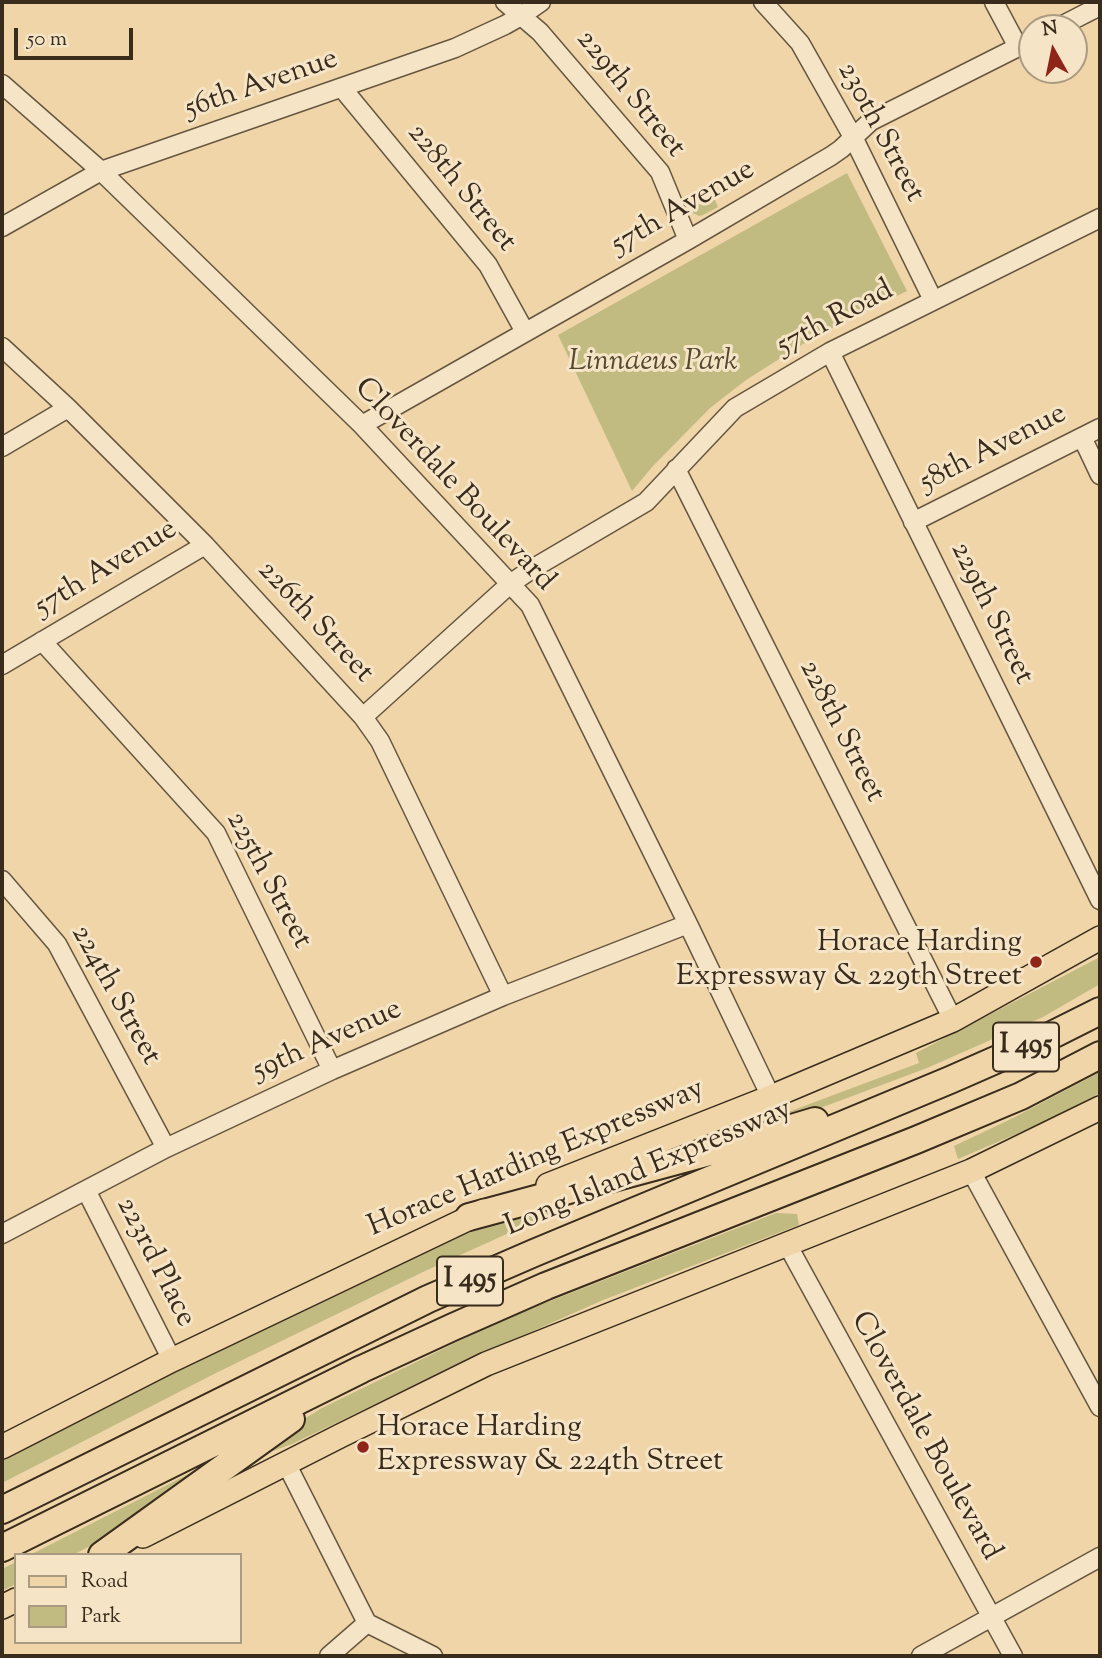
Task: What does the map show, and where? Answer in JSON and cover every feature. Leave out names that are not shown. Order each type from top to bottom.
[{"type":"highway","name":"Long Island Expressway","points":[[2,1510],[428,1300],[534,1253],[950,1080],[1100,1011]]},
{"type":"highway","name":"I 495","points":[[2,1548],[441,1332],[546,1286],[1021,1096],[1100,1055]]},
{"type":"highway","points":[[469,1217],[728,1147],[950,1080]]},
{"type":"highway","points":[[107,1553],[300,1413],[379,1371],[441,1332]]},
{"type":"main road","name":"Horace Harding Expressway","points":[[2,1447],[172,1360],[469,1217],[771,1097],[953,1020],[1100,938]]},
{"type":"main road","points":[[108,1553],[486,1364],[971,1171],[1100,1108]]},
{"type":"street","name":"229th Street","points":[[505,2],[540,32],[660,173],[688,240]]},
{"type":"street","name":"56th Avenue","points":[[2,227],[101,171],[455,48],[521,16],[541,2]]},
{"type":"street","name":"230th Street","points":[[763,2],[800,43],[853,137],[933,300]]},
{"type":"street","points":[[994,2],[1018,35]]},
{"type":"street","points":[[1084,14],[1100,6]]},
{"type":"street","name":"57th Avenue","points":[[362,425],[688,240],[841,149],[871,121],[1018,48]]},
{"type":"street","name":"Cloverdale Boulevard","points":[[2,84],[101,171],[362,425],[530,605],[771,1097]]},
{"type":"street","name":"228th Street","points":[[342,88],[488,265],[525,332]]},
{"type":"street","name":"57th Road","points":[[363,717],[510,584],[646,502],[735,408],[830,352],[1100,218]]},
{"type":"street","name":"226th Street","points":[[2,347],[68,408],[205,545],[363,717],[380,741],[503,996]]},
{"type":"street","name":"229th Street","points":[[830,352],[1100,900]]},
{"type":"street","points":[[2,447],[68,408]]},
{"type":"street","name":"58th Avenue","points":[[913,522],[1100,428]]},
{"type":"street","points":[[1082,437],[1100,475]]},
{"type":"street","name":"228th Street","points":[[677,469],[953,1020]]},
{"type":"street","name":"57th Avenue","points":[[2,665],[205,545]]},
{"type":"street","name":"225th Street","points":[[42,641],[216,833],[332,1070]]},
{"type":"street","name":"224th Street","points":[[2,880],[57,944],[166,1148]]},
{"type":"street","name":"59th Avenue","points":[[2,1234],[166,1148],[332,1070],[503,996],[688,924]]},
{"type":"street","points":[[971,1171],[1100,1407]]},
{"type":"street","name":"223rd Place","points":[[86,1190],[172,1360]]},
{"type":"street","name":"Cloverdale Boulevard","points":[[787,1244],[1013,1656]]},
{"type":"street","points":[[286,1463],[367,1623],[433,1656]]},
{"type":"street","points":[[921,1656],[1100,1557]]},
{"type":"street","points":[[329,1656],[367,1623]]},
{"type":"green space","name":"Linnaeus Park","points":[[847,173],[907,291],[814,337],[746,380],[710,408],[632,491],[558,335]]},
{"type":"green space","points":[[715,200],[718,207],[699,216],[693,213],[693,207]]},
{"type":"green space","points":[[1100,957],[1100,984],[1043,1017],[927,1068],[749,1132],[587,1179],[753,1116],[756,1124],[919,1063],[916,1053]]},
{"type":"green space","points":[[1100,1072],[1100,1093],[1042,1123],[958,1159],[954,1146]]},
{"type":"green space","points":[[566,1201],[568,1208],[423,1272],[216,1373],[2,1483],[2,1458],[95,1410],[442,1239]]},
{"type":"green space","points":[[776,1213],[797,1214],[799,1225],[603,1300],[461,1363],[292,1444],[248,1460],[275,1437],[322,1408],[504,1319]]},
{"type":"green space","points":[[212,1462],[113,1534],[77,1553],[34,1553]]},
{"type":"green space","points":[[14,1563],[14,1585],[2,1591],[2,1569]]},
{"type":"place","name":"Horace Harding Expressway & 229th Street","points":[[1036,962]]},
{"type":"place","name":"Horace Harding Expressway & 224th Street","points":[[363,1447]]}]
